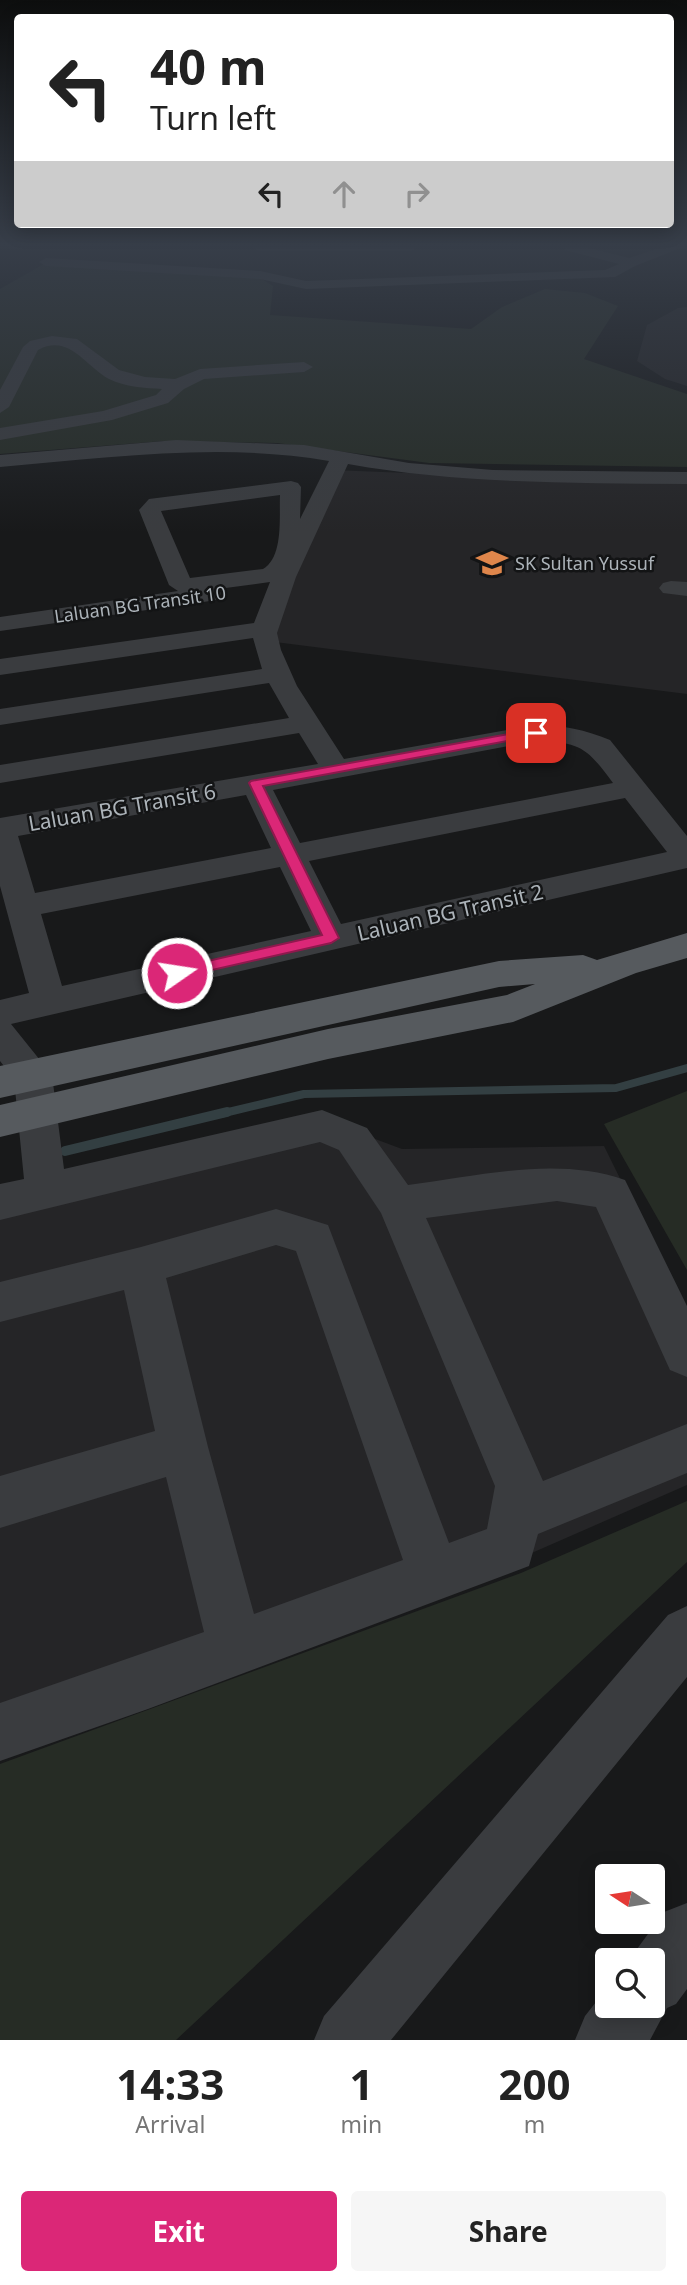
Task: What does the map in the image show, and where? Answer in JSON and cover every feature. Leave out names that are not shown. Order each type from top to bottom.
[{"type":"main road","points":[[18,1098],[328,1044],[513,1008],[623,964],[687,944]]},
{"type":"street","points":[[0,407],[31,347],[42,342]]},
{"type":"street","points":[[76,342],[113,374],[137,382],[178,385]]},
{"type":"street","points":[[0,434],[105,416],[162,399],[178,385],[200,374],[304,367]]},
{"type":"street","points":[[0,461],[176,446],[304,451],[410,469],[493,476],[687,478]]},
{"type":"street","points":[[336,769],[278,674],[264,629],[294,549],[341,457]]},
{"type":"street","points":[[291,488],[294,549],[280,569],[270,575],[181,585],[150,510],[157,504],[168,502],[291,488]]},
{"type":"street","name":"Laluan BG Transit 10","points":[[0,624],[281,584]]},
{"type":"street","points":[[0,667],[264,629]]},
{"type":"street","points":[[0,717],[278,674]]},
{"type":"street","points":[[0,774],[308,723]]},
{"type":"street","name":"Laluan BG Transit 6","points":[[0,829],[536,733],[554,733],[580,736],[600,746],[687,858]]},
{"type":"street","points":[[255,783],[331,938]]},
{"type":"street","points":[[22,907],[633,788]]},
{"type":"street","points":[[0,829],[49,1002]]},
{"type":"street","name":"Laluan BG Transit 2","points":[[0,1013],[687,858]]},
{"type":"street","points":[[0,1034],[46,1191]]},
{"type":"street","points":[[0,1202],[323,1126],[353,1139],[398,1204],[520,1486],[510,1547],[0,1732]]},
{"type":"street","points":[[398,1204],[557,1184],[610,1192],[687,1355]]},
{"type":"street","points":[[0,1302],[141,1266],[276,1227],[313,1238],[434,1574]]},
{"type":"street","points":[[141,1266],[183,1447],[236,1648]]},
{"type":"street","points":[[0,1502],[183,1447]]},
{"type":"street","points":[[515,1518],[687,1448]]},
{"type":"street","points":[[348,2040],[687,1633]]},
{"type":"street","points":[[665,1965],[687,1935]]},
{"type":"street","points":[[609,2040],[626,2018]]},
{"type":"shaded area","points":[[0,342],[595,342],[584,359],[687,394],[687,467],[429,463],[277,443],[164,441],[0,454]]},
{"type":"shaded area","points":[[642,342],[687,342],[687,386],[665,379],[637,361]]},
{"type":"shaded area","name":"SK Sultan Yussuf","points":[[332,470],[687,484],[687,694],[267,641]]},
{"type":"shaded area","points":[[687,1091],[687,1270],[604,1124]]},
{"type":"shaded area","points":[[311,1115],[402,1149],[604,1146],[687,1314],[687,1485],[518,1559],[0,1748],[0,1189]]},
{"type":"shaded area","points":[[687,1501],[687,1562],[176,2040],[0,2040],[0,1764],[521,1573]]},
{"type":"waterway","points":[[220,1114],[304,1094],[616,1088],[687,1068]]},
{"type":"waterway","points":[[65,1151],[227,1112]]},
{"type":"place","name":"SK Sultan Yussuf","points":[[492,563]]},
{"type":"route","points":[[177,973],[331,938],[255,783],[536,733]]}]
